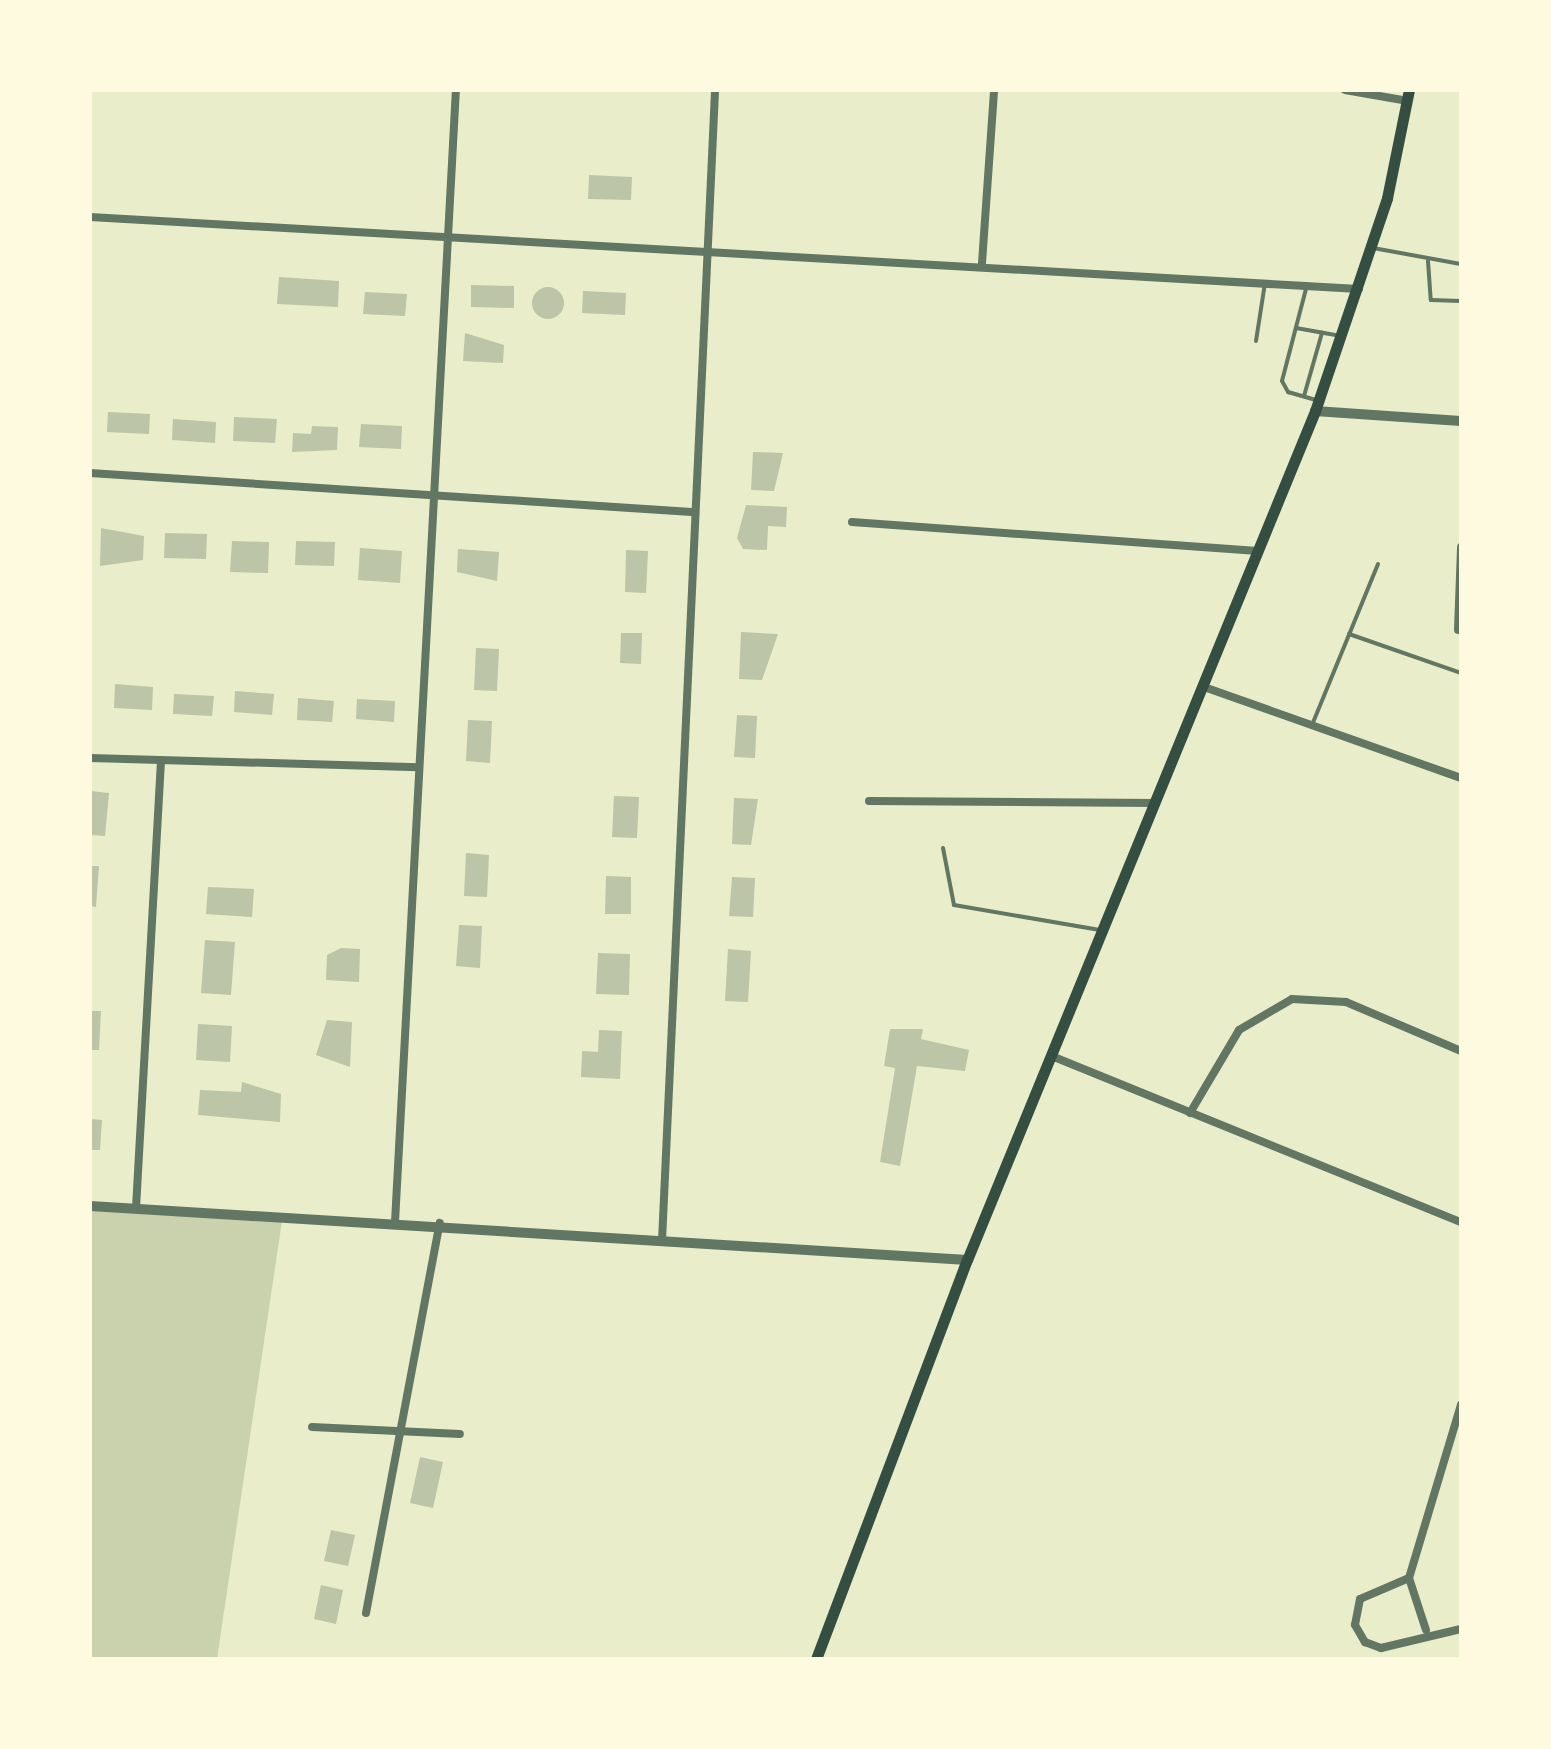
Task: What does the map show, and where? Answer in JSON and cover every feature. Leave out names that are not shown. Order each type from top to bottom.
[{"type":"main road","points":[[816,1659],[967,1260],[1054,1057],[1317,406],[1372,248],[1409,96]]},
{"type":"street","points":[[395,1222],[456,90]]},
{"type":"street","points":[[662,1241],[692,512],[715,90]]},
{"type":"street","points":[[982,263],[994,90]]},
{"type":"street","points":[[1345,90],[1409,96]]},
{"type":"street","points":[[90,217],[982,263],[1359,289]]},
{"type":"street","points":[[1317,406],[1461,420]]},
{"type":"street","points":[[90,474],[434,492],[692,512]]},
{"type":"street","points":[[852,522],[1258,551]]},
{"type":"street","points":[[1458,630],[1461,546]]},
{"type":"street","points":[[1204,686],[1461,778]]},
{"type":"street","points":[[90,758],[419,767]]},
{"type":"street","points":[[136,1208],[162,762]]},
{"type":"street","points":[[869,801],[1156,804]]},
{"type":"street","points":[[1190,1112],[1239,1030],[1292,999],[1346,1002],[1461,1051]]},
{"type":"street","points":[[1054,1057],[1461,1222]]},
{"type":"street","points":[[90,1206],[440,1223],[967,1260]]},
{"type":"street","points":[[366,1613],[440,1223]]},
{"type":"street","points":[[1426,1630],[1410,1578],[1461,1405]]},
{"type":"street","points":[[312,1427],[460,1434]]},
{"type":"street","points":[[1410,1578],[1360,1599],[1355,1625],[1381,1648],[1426,1630],[1461,1629]]},
{"type":"lane","points":[[1372,248],[1461,264]]},
{"type":"lane","points":[[1428,261],[1431,300],[1461,301]]},
{"type":"lane","points":[[1256,341],[1264,282]]},
{"type":"lane","points":[[1307,286],[1282,381],[1317,406]]},
{"type":"lane","points":[[1296,328],[1342,336]]},
{"type":"lane","points":[[1304,397],[1322,333]]},
{"type":"lane","points":[[1312,725],[1378,564]]},
{"type":"lane","points":[[1349,634],[1461,673]]},
{"type":"lane","points":[[943,848],[954,905],[1076,919],[1104,932]]},
{"type":"green space","points":[[90,1206],[283,1214],[217,1659],[90,1659]]},
{"type":"building","points":[[589,175],[632,177],[631,200],[588,199]]},
{"type":"building","points":[[279,277],[339,281],[338,307],[277,304]]},
{"type":"building","points":[[471,285],[514,286],[514,308],[471,307]]},
{"type":"building","points":[[548,287],[559,292],[564,303],[559,314],[548,319],[537,314],[532,303],[537,292]]},
{"type":"building","points":[[583,291],[626,293],[625,315],[582,313]]},
{"type":"building","points":[[365,292],[407,294],[405,316],[363,314]]},
{"type":"building","points":[[465,333],[504,345],[503,363],[463,361]]},
{"type":"building","points":[[108,412],[150,414],[149,434],[107,432]]},
{"type":"building","points":[[234,417],[277,419],[275,443],[233,441]]},
{"type":"building","points":[[173,419],[216,422],[215,443],[172,440]]},
{"type":"building","points":[[361,424],[402,426],[401,449],[359,447]]},
{"type":"building","points":[[312,426],[338,427],[337,450],[292,452],[293,433],[311,434]]},
{"type":"building","points":[[753,452],[783,453],[774,491],[751,490]]},
{"type":"building","points":[[746,505],[787,507],[786,527],[768,526],[767,550],[743,549],[737,538]]},
{"type":"building","points":[[101,528],[144,536],[143,560],[100,566]]},
{"type":"building","points":[[165,533],[207,534],[206,559],[164,558]]},
{"type":"building","points":[[232,541],[269,542],[268,573],[230,572]]},
{"type":"building","points":[[296,541],[335,542],[334,566],[295,565]]},
{"type":"building","points":[[360,548],[402,551],[400,583],[358,580]]},
{"type":"building","points":[[458,549],[499,552],[497,581],[457,572]]},
{"type":"building","points":[[626,550],[648,551],[646,593],[625,592]]},
{"type":"building","points":[[741,632],[778,634],[762,680],[739,679]]},
{"type":"building","points":[[621,633],[642,633],[641,664],[620,663]]},
{"type":"building","points":[[476,648],[499,649],[497,691],[474,690]]},
{"type":"building","points":[[115,684],[153,687],[152,710],[114,708]]},
{"type":"building","points":[[235,691],[274,694],[272,715],[234,712]]},
{"type":"building","points":[[174,694],[214,696],[212,716],[173,714]]},
{"type":"building","points":[[298,698],[334,701],[332,722],[297,720]]},
{"type":"building","points":[[357,699],[395,701],[394,722],[356,719]]},
{"type":"building","points":[[737,715],[757,716],[755,758],[734,757]]},
{"type":"building","points":[[468,720],[492,721],[490,763],[466,761]]},
{"type":"building","points":[[90,791],[109,793],[105,836],[90,835]]},
{"type":"building","points":[[614,796],[639,797],[637,838],[612,837]]},
{"type":"building","points":[[734,798],[758,799],[751,845],[732,844]]},
{"type":"building","points":[[466,853],[489,855],[487,897],[464,896]]},
{"type":"building","points":[[90,866],[99,866],[96,907],[90,906]]},
{"type":"building","points":[[606,876],[631,877],[631,914],[605,914]]},
{"type":"building","points":[[732,877],[755,878],[753,917],[729,916]]},
{"type":"building","points":[[208,887],[254,889],[252,917],[206,914]]},
{"type":"building","points":[[459,925],[482,926],[480,968],[456,966]]},
{"type":"building","points":[[205,940],[235,942],[231,995],[201,993]]},
{"type":"building","points":[[341,948],[360,949],[359,982],[326,980],[327,955]]},
{"type":"building","points":[[728,949],[751,951],[748,1002],[725,1001]]},
{"type":"building","points":[[598,953],[630,954],[629,995],[596,994]]},
{"type":"building","points":[[90,1011],[101,1011],[99,1050],[90,1050]]},
{"type":"building","points":[[327,1020],[352,1022],[350,1067],[316,1055]]},
{"type":"building","points":[[198,1024],[232,1026],[230,1062],[196,1060]]},
{"type":"building","points":[[890,1029],[923,1029],[921,1039],[969,1050],[965,1071],[917,1066],[900,1166],[880,1162],[895,1068],[884,1066]]},
{"type":"building","points":[[599,1030],[622,1031],[620,1079],[581,1077],[582,1051],[598,1052]]},
{"type":"building","points":[[242,1082],[281,1094],[280,1122],[198,1115],[200,1090],[241,1092]]},
{"type":"building","points":[[90,1119],[102,1120],[100,1150],[90,1150]]},
{"type":"building","points":[[420,1457],[443,1462],[433,1508],[410,1503]]},
{"type":"building","points":[[331,1530],[355,1535],[348,1566],[324,1561]]},
{"type":"building","points":[[321,1585],[343,1590],[336,1624],[314,1619]]}]
